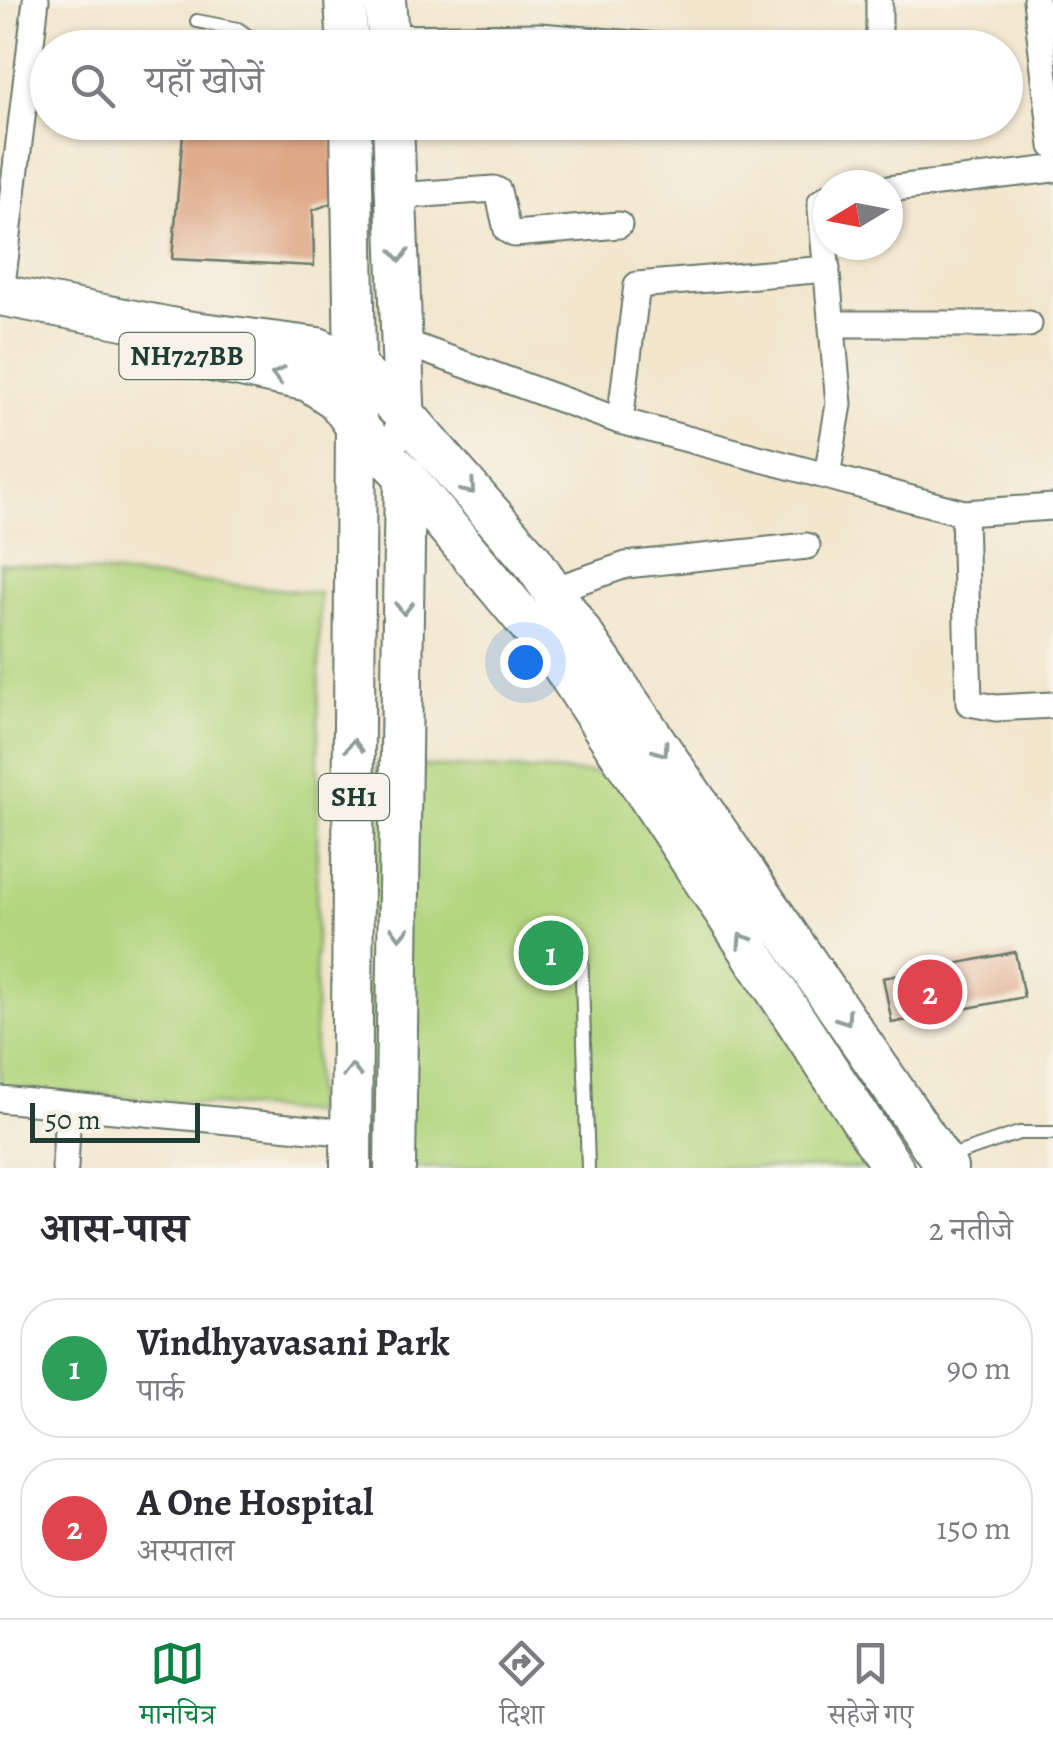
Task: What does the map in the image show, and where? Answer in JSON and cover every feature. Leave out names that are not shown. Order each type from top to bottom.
[{"type":"main road","points":[[345,0],[347,30]]},
{"type":"main road","points":[[350,140],[356,426]]},
{"type":"main road","points":[[394,140],[405,476],[560,662],[893,1168]]},
{"type":"main road","name":"NH727BB","points":[[0,303],[184,343],[309,381],[337,400],[356,426],[405,476]]},
{"type":"main road","name":"NH727BB","points":[[184,343],[318,348],[355,367],[405,414]]},
{"type":"main road","points":[[405,414],[552,590],[944,1164]]},
{"type":"main road","name":"SH1","points":[[351,1150],[356,426]]},
{"type":"main road","name":"SH1","points":[[395,1168],[405,476]]},
{"type":"street","points":[[32,30],[36,0]]},
{"type":"street","points":[[879,0],[879,30]]},
{"type":"street","points":[[1036,0],[1053,146]]},
{"type":"street","points":[[0,303],[30,50]]},
{"type":"street","points":[[903,187],[1053,169]]},
{"type":"street","points":[[398,196],[494,188],[507,230],[514,234],[620,224]]},
{"type":"street","points":[[826,260],[839,404],[826,476]]},
{"type":"street","points":[[620,421],[637,284],[827,268]]},
{"type":"street","points":[[834,324],[1029,324]]},
{"type":"street","points":[[402,342],[620,421],[964,513],[1053,508]]},
{"type":"street","points":[[964,513],[969,703],[996,708],[1053,704]]},
{"type":"street","points":[[552,590],[626,565],[807,546]]},
{"type":"street","points":[[0,1099],[351,1150]]},
{"type":"street","points":[[66,1168],[68,1107]]},
{"type":"lane","points":[[197,21],[239,30]]},
{"type":"lane","points":[[582,946],[588,1168]]},
{"type":"lane","points":[[944,1164],[1019,1133],[1053,1133]]},
{"type":"green space","points":[[0,563],[320,593],[314,1113],[0,1087]]},
{"type":"green space","points":[[377,764],[618,774],[871,1168],[360,1168]]},
{"type":"building","points":[[182,140],[333,140],[338,201],[313,210],[314,266],[172,259]]},
{"type":"building","points":[[1015,952],[1024,997],[892,1023],[883,978]]},
{"type":"place","name":"Vindhyavasani Park","points":[[551,953]]},
{"type":"place","name":"A One Hospital","points":[[930,992]]}]
